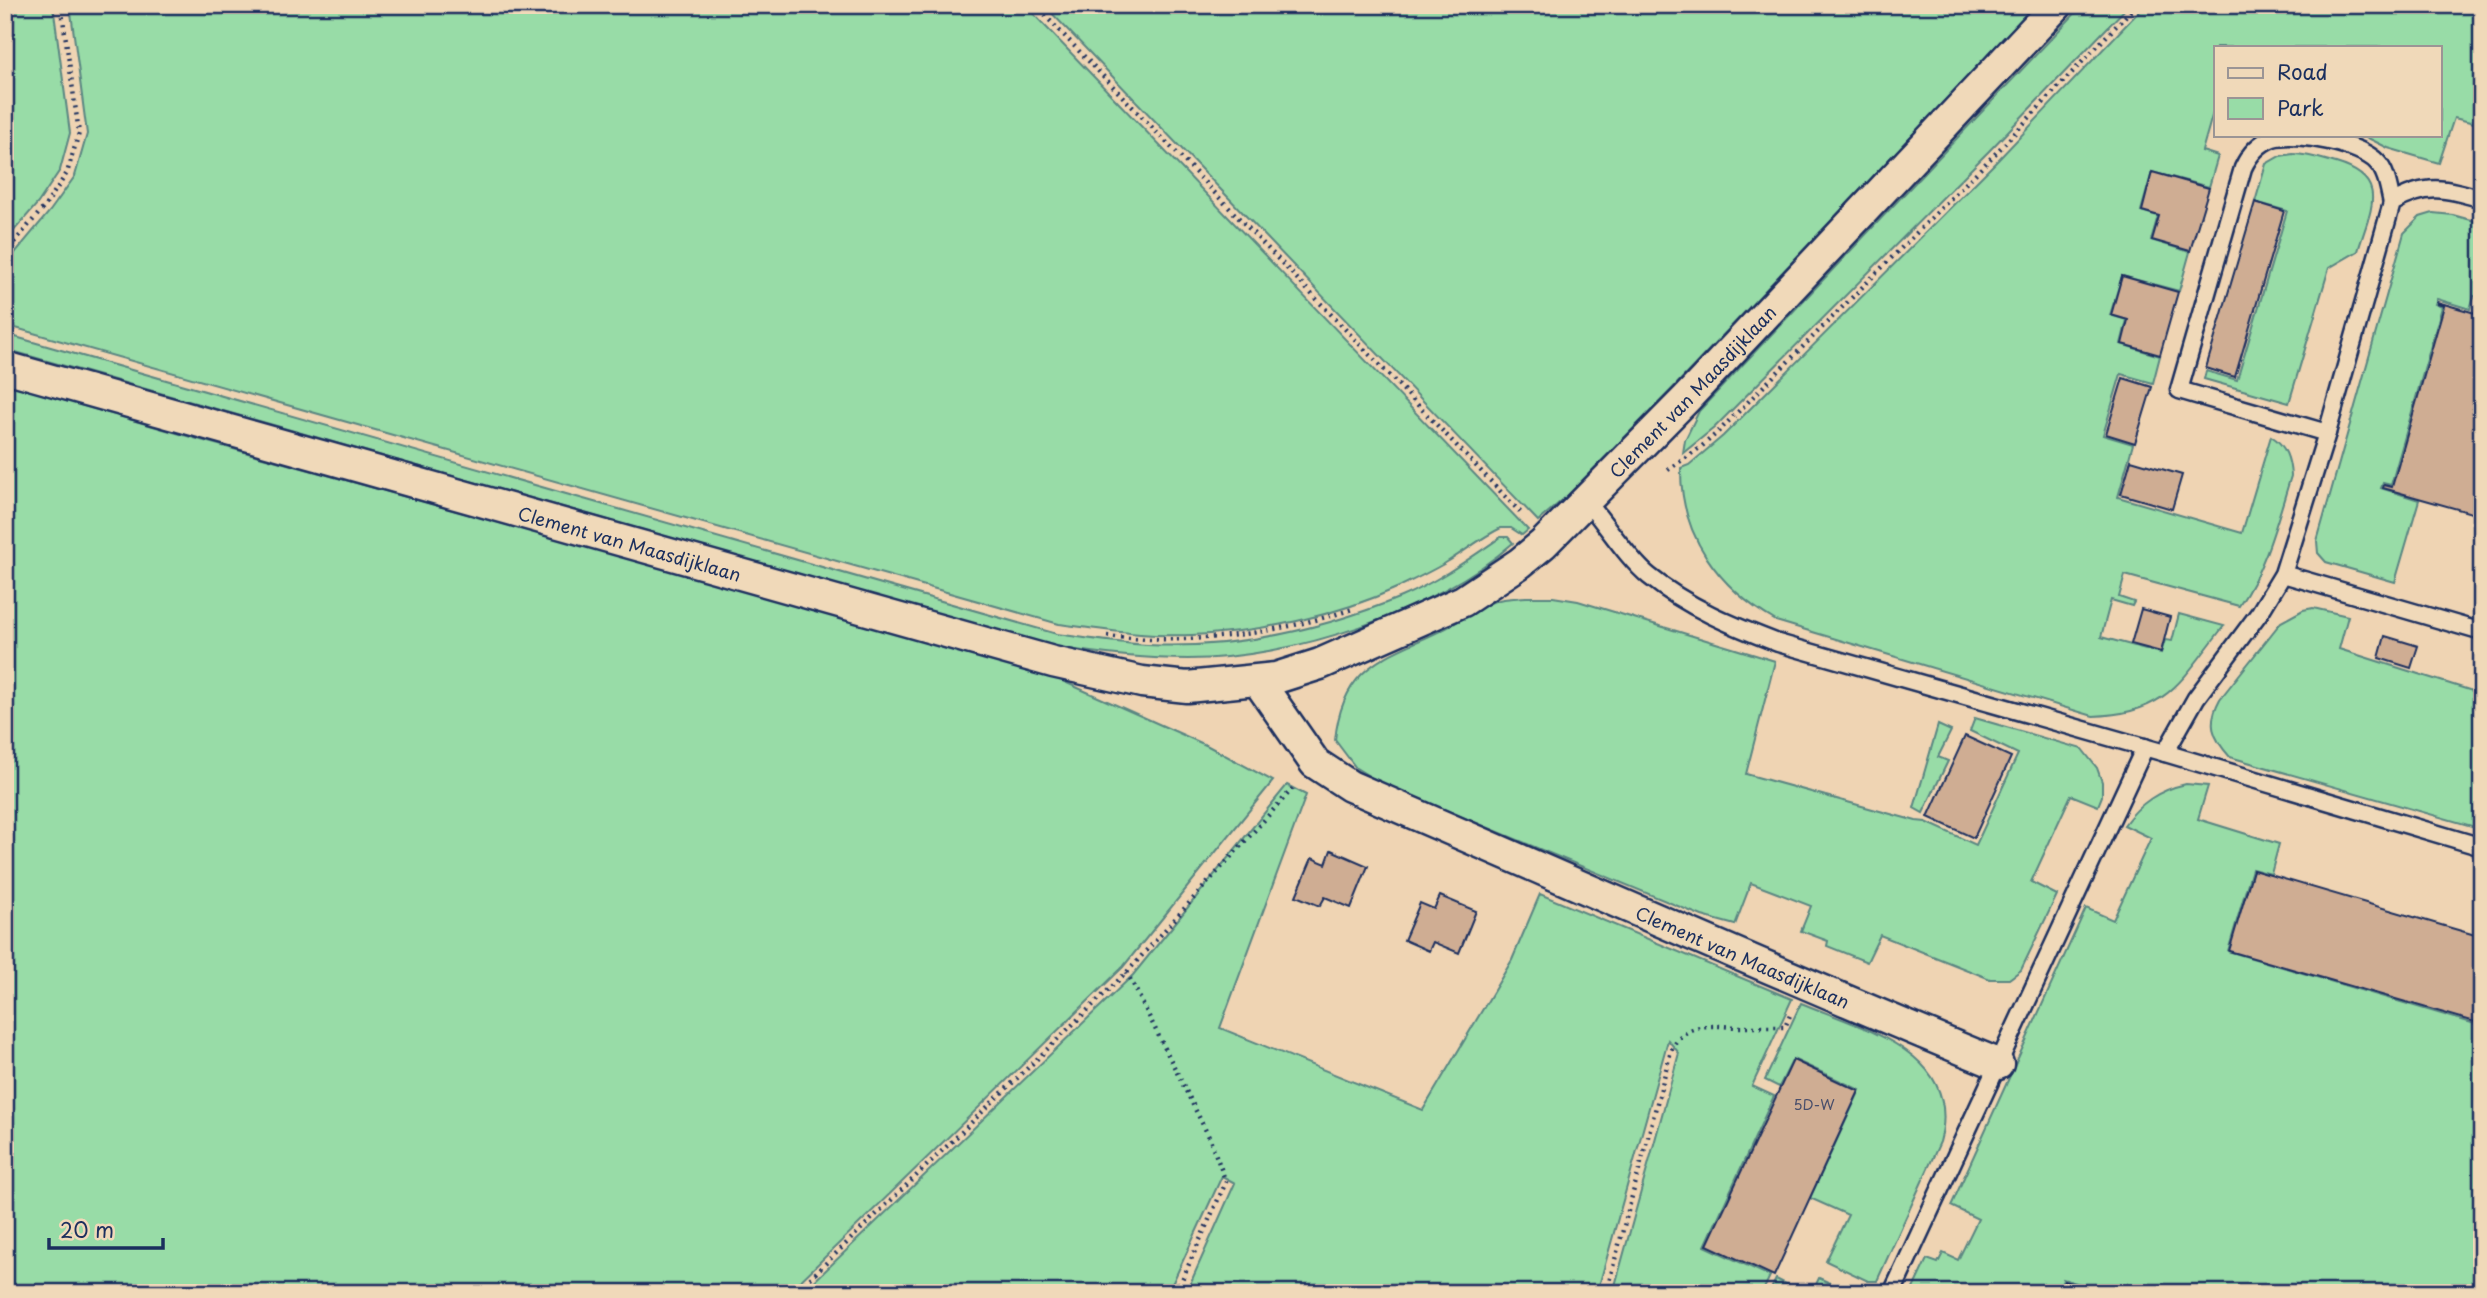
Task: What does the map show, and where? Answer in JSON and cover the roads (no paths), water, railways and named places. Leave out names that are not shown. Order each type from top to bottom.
[{"type":"street","name":"Clement van Maasdijklaan","points":[[5,367],[1054,662],[1142,682],[1187,687],[1258,681],[1320,664],[1463,601],[1520,563],[1587,502],[2057,5]]},
{"type":"street","name":"Clement van Maasdijklaan","points":[[1258,681],[1315,763],[1350,786],[1694,934],[1804,985],[1998,1064]]},
{"type":"lane","points":[[2165,753],[2196,698],[2260,612],[2283,573],[2327,433],[2392,203],[2387,181],[2377,162],[2357,150],[2308,136],[2274,138],[2259,146],[2243,168],[2179,390],[2327,433]]},
{"type":"lane","points":[[2392,203],[2412,191],[2429,189],[2452,190],[2482,199]]},
{"type":"lane","points":[[1587,502],[1648,575],[1728,624],[1777,643],[2145,747],[2482,847]]},
{"type":"lane","points":[[2283,573],[2482,632]]},
{"type":"lane","points":[[1892,1293],[2145,747]]}]
